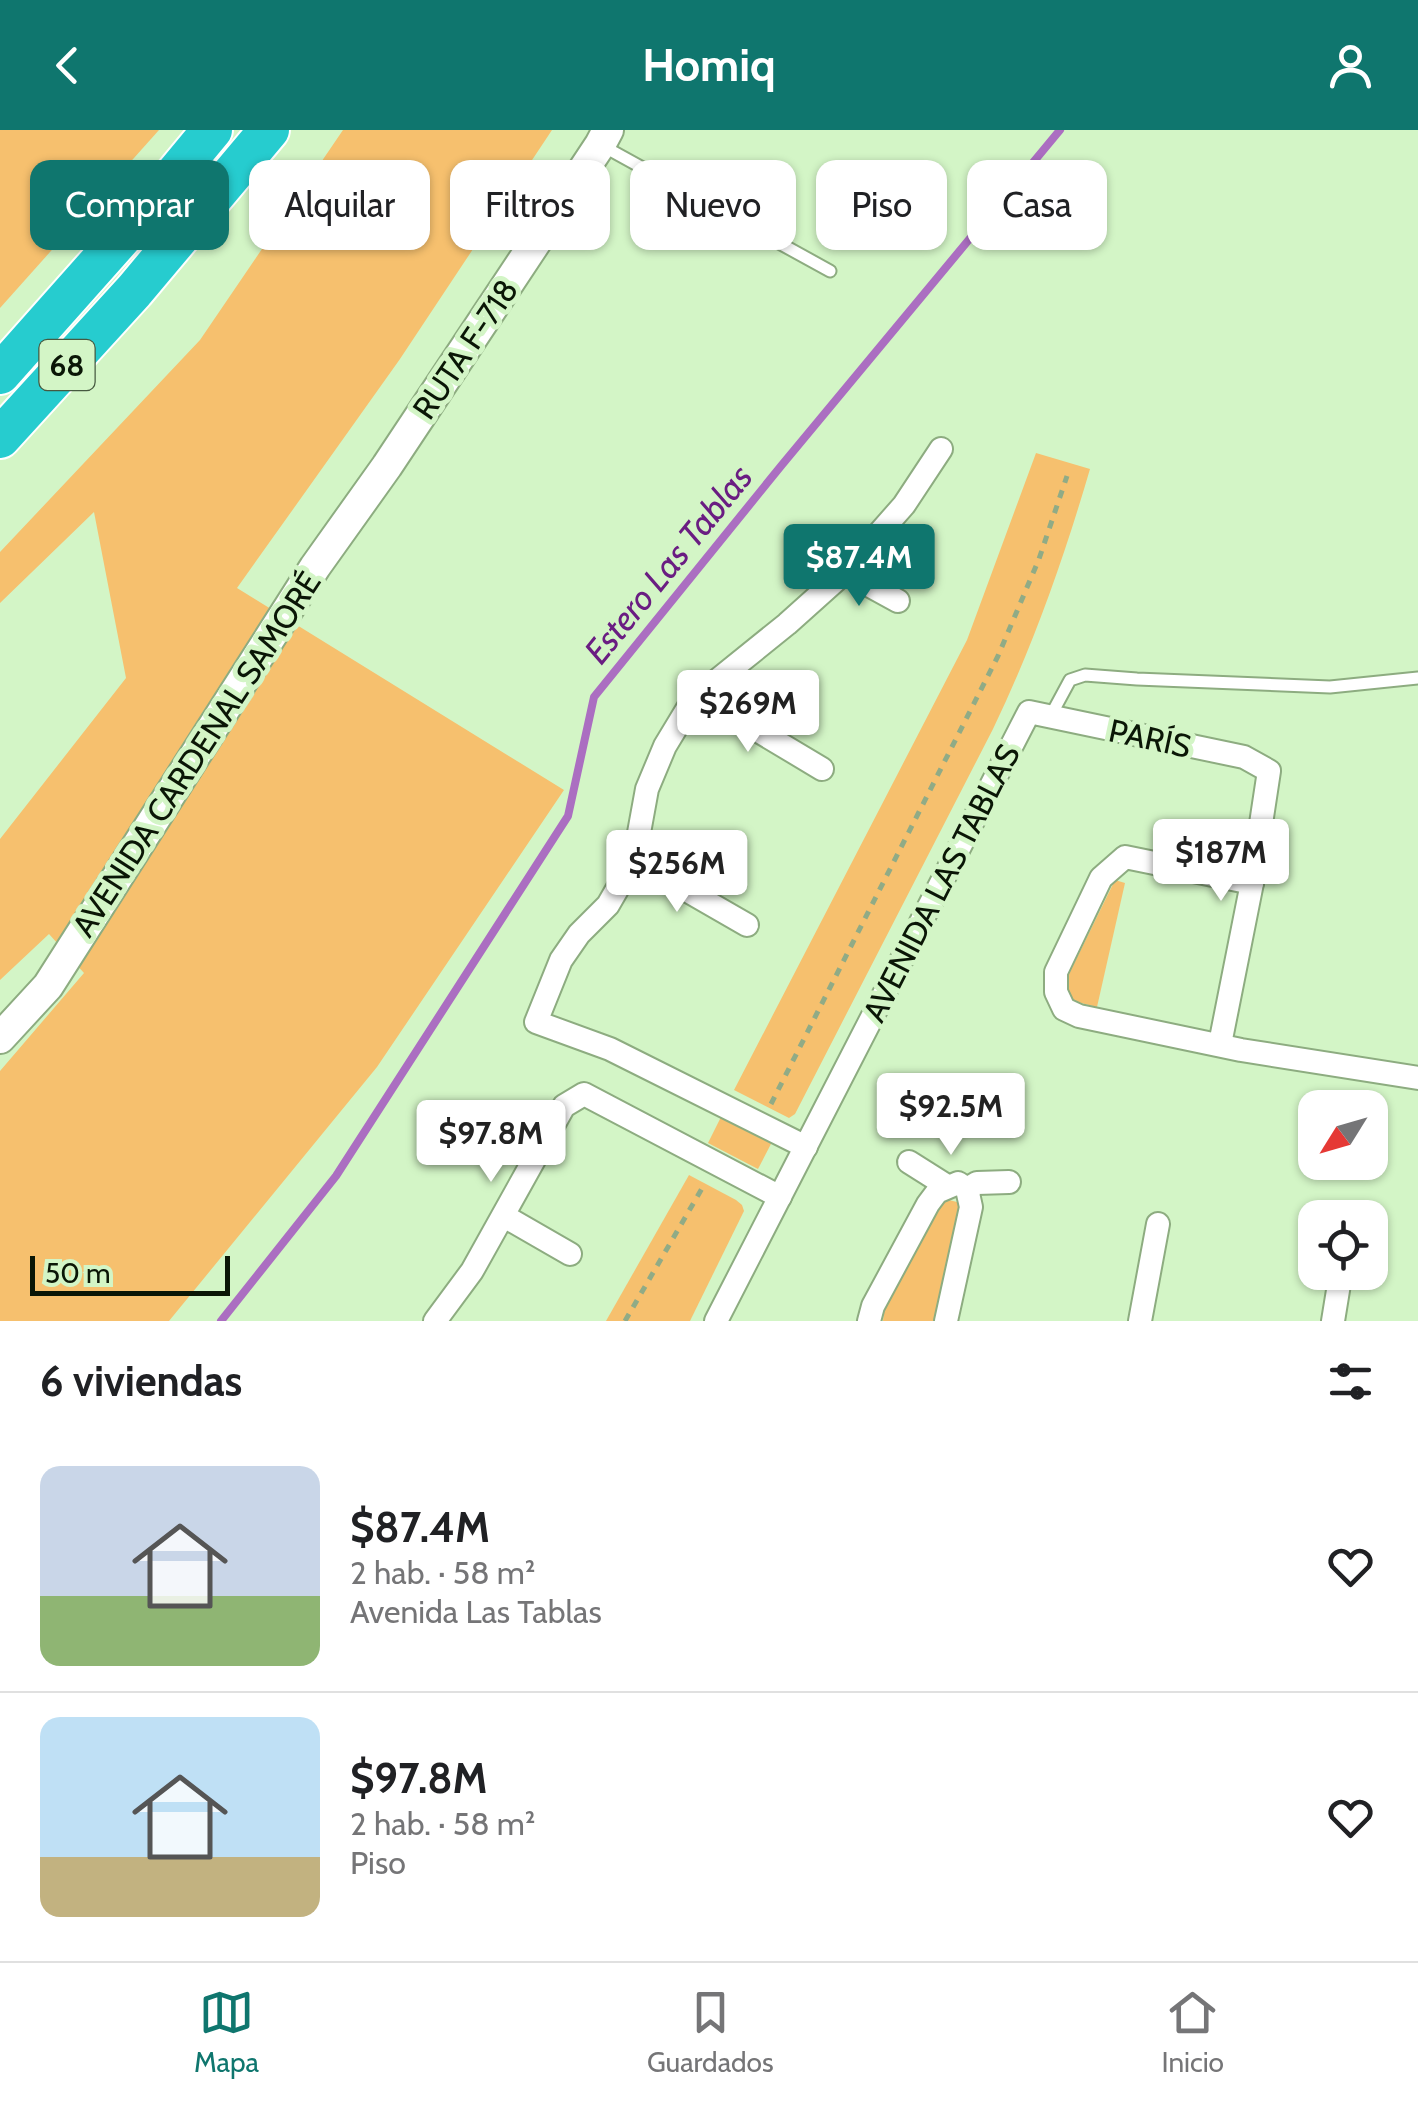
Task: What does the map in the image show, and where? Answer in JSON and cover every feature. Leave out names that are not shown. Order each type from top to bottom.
[{"type":"highway","name":"68","points":[[0,374],[212,130]]},
{"type":"highway","name":"68","points":[[0,438],[134,292],[269,130]]},
{"type":"main road","name":"RUTA F-718","points":[[386,466],[604,138]]},
{"type":"main road","name":"AVENIDA CARDENAL SAMORÉ","points":[[0,1038],[48,986],[315,567],[386,466]]},
{"type":"street","points":[[806,1147],[610,1049],[536,1022],[562,960],[579,934],[608,905],[634,860],[648,789],[665,746],[688,708],[845,572],[904,505],[941,450]]},
{"type":"street","points":[[845,572],[898,601]]},
{"type":"street","points":[[700,696],[822,769]]},
{"type":"street","name":"PARÍS","points":[[1039,714],[1244,757],[1269,771],[1252,883]]},
{"type":"street","name":"AVENIDA LAS TABLAS","points":[[716,1321],[1039,714]]},
{"type":"street","points":[[1220,1044],[1252,883],[1125,857],[1101,878],[1056,972],[1056,992],[1064,1009],[1078,1016],[1220,1044],[1418,1078]]},
{"type":"street","points":[[634,860],[746,925]]},
{"type":"street","points":[[435,1321],[472,1272],[564,1106],[584,1094],[780,1198]]},
{"type":"street","points":[[909,1162],[957,1188],[971,1207],[946,1321]]},
{"type":"street","points":[[870,1321],[873,1306],[937,1192],[977,1182],[1009,1182]]},
{"type":"street","points":[[504,1216],[570,1254]]},
{"type":"street","points":[[1140,1321],[1158,1224]]},
{"type":"street","points":[[1333,1321],[1338,1290]]},
{"type":"lane","points":[[604,138],[830,271]]},
{"type":"lane","points":[[1039,714],[1070,680],[1085,675],[1330,687],[1418,678]]},
{"type":"path","points":[[767,1111],[998,656],[1039,559],[1068,476]]},
{"type":"path","points":[[626,1321],[706,1181]]},
{"type":"shaded area","points":[[0,130],[159,130],[132,160],[30,160],[30,250],[52,250],[0,308]]},
{"type":"shaded area","points":[[343,130],[552,130],[532,160],[450,160],[450,250],[472,250],[237,588],[564,790],[377,1067],[169,1321],[0,1321],[0,1071],[84,973],[49,934],[0,980],[0,839],[126,678],[94,512],[0,603],[0,552],[200,340],[261,250],[430,250],[430,160],[323,160]]},
{"type":"shaded area","points":[[1036,453],[1090,469],[1047,601],[993,729],[795,1114],[789,1118],[734,1090],[967,640]]},
{"type":"shaded area","points":[[1115,880],[1125,883],[1097,1007],[1073,1001],[1065,982]]},
{"type":"shaded area","points":[[722,1115],[772,1142],[758,1169],[708,1143]]},
{"type":"shaded area","points":[[689,1175],[736,1200],[744,1211],[690,1321],[606,1321]]},
{"type":"shaded area","points":[[938,1202],[957,1202],[961,1209],[936,1321],[883,1321],[884,1311]]},
{"type":"waterway","name":"Estero Las Tablas","points":[[221,1321],[336,1176],[568,816],[594,697],[1060,130]]}]
